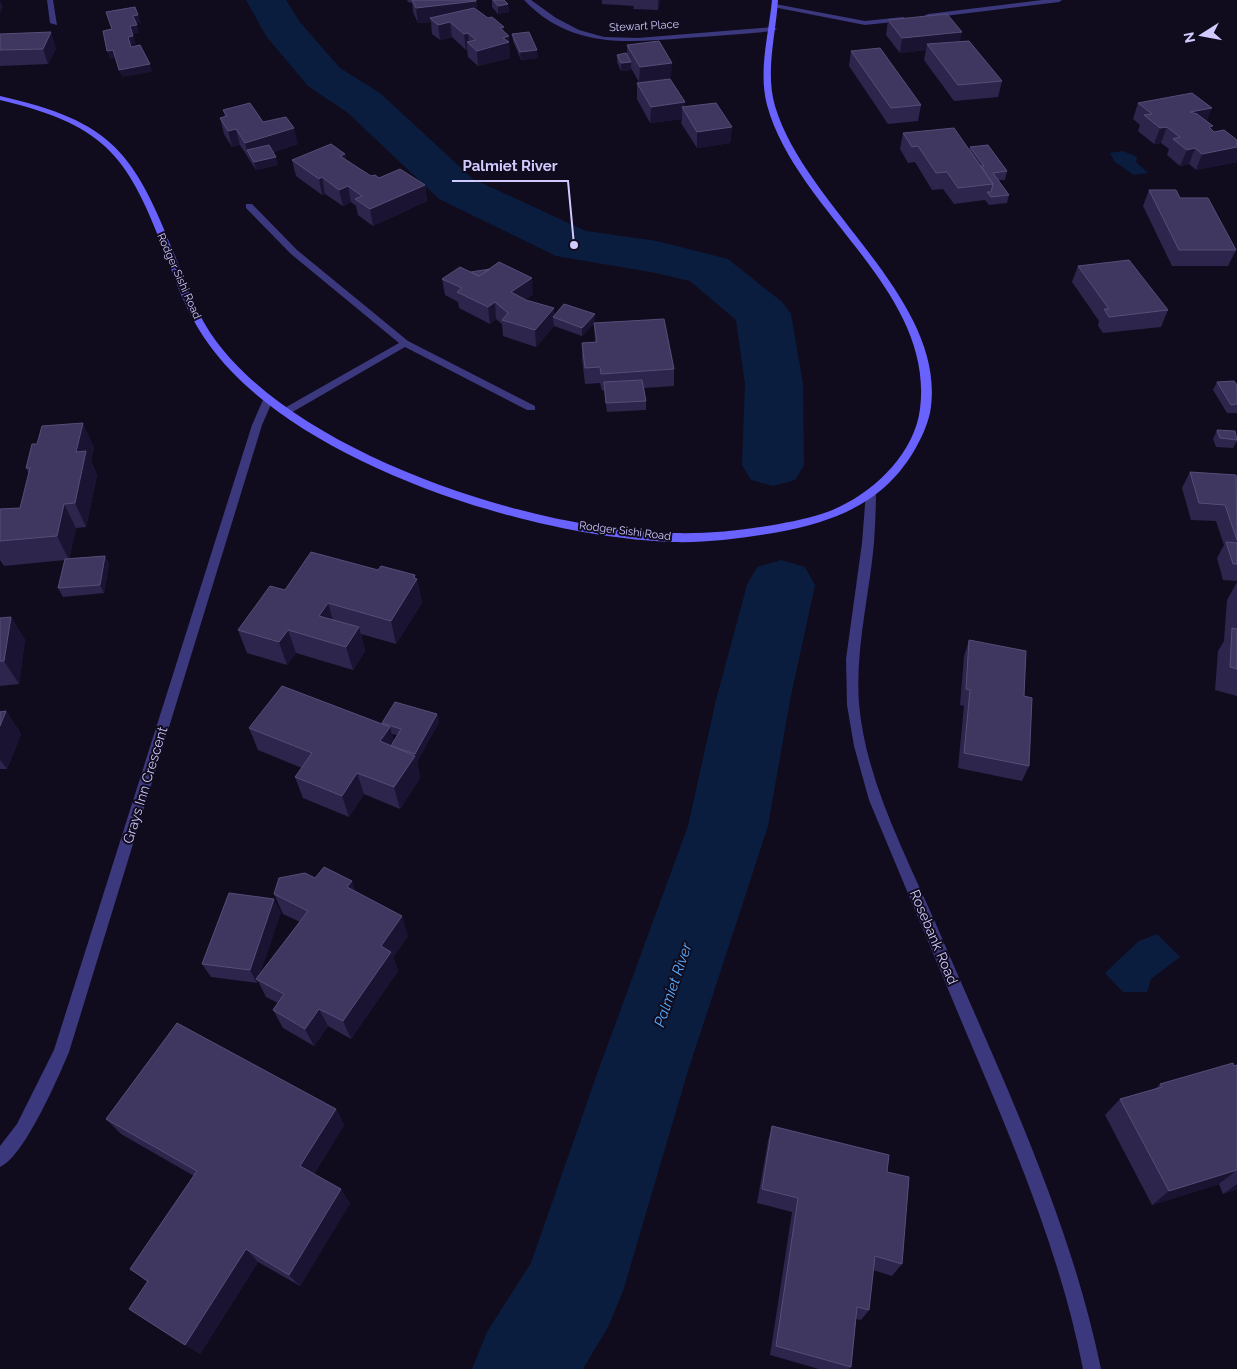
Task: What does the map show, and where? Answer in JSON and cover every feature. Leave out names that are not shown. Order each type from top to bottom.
[{"type":"main road","name":"Rodger Sishi Road","points":[[0,98],[57,113],[80,124],[103,140],[121,156],[145,197],[195,316],[232,369],[268,400],[314,432],[411,478],[533,518],[617,532],[664,537],[711,538],[775,529],[845,508],[871,492],[892,473],[915,441],[925,411],[928,377],[919,348],[901,307],[804,172],[782,132],[772,106],[768,80],[775,3]]},
{"type":"street","points":[[50,0],[54,23]]},
{"type":"street","name":"Stewart Place","points":[[527,0],[553,20],[576,32],[604,39],[638,40],[773,29]]},
{"type":"street","points":[[920,17],[1058,0]]},
{"type":"street","points":[[775,3],[864,23],[910,18]]},
{"type":"street","points":[[250,206],[294,252],[404,343],[531,408]]},
{"type":"street","points":[[285,412],[404,343]]},
{"type":"street","name":"Grays Inn Crescent","points":[[0,1159],[22,1130],[61,1052],[257,425],[268,400]]},
{"type":"street","name":"Rosebank Road","points":[[871,492],[868,543],[852,659],[853,705],[860,746],[876,800],[1027,1158],[1059,1244],[1088,1345],[1092,1369]]},
{"type":"water","points":[[1123,151],[1137,157],[1136,162],[1148,173],[1134,175],[1115,162],[1110,153]]},
{"type":"water","points":[[1157,934],[1180,957],[1151,979],[1147,992],[1123,992],[1105,973],[1139,941]]},
{"type":"building","points":[[412,0],[476,0],[476,1],[416,8]]},
{"type":"building","points":[[493,0],[504,0],[508,4],[498,6]]},
{"type":"building","points":[[135,7],[138,15],[133,16],[137,25],[130,26],[133,36],[128,37],[131,47],[140,45],[150,64],[119,70],[113,50],[107,51],[103,31],[112,29],[106,12]]},
{"type":"building","points":[[474,8],[488,18],[492,17],[504,27],[500,28],[509,36],[503,38],[509,42],[477,51],[467,42],[476,40],[468,33],[464,34],[450,22],[438,25],[430,18]]},
{"type":"building","points":[[947,14],[962,32],[902,38],[888,20]]},
{"type":"building","points":[[51,32],[43,49],[0,50],[0,34]]},
{"type":"building","points":[[529,32],[537,50],[520,52],[512,34]]},
{"type":"building","points":[[659,41],[672,63],[640,67],[627,45]]},
{"type":"building","points":[[969,41],[1002,81],[958,85],[927,44]]},
{"type":"building","points":[[880,48],[921,105],[891,108],[851,51]]},
{"type":"building","points":[[626,53],[631,62],[621,63],[617,55]]},
{"type":"building","points":[[670,79],[685,102],[651,107],[637,83]]},
{"type":"building","points":[[1192,93],[1212,108],[1190,112],[1197,114],[1213,126],[1209,127],[1214,132],[1224,130],[1237,140],[1237,147],[1202,154],[1195,148],[1187,150],[1173,139],[1180,137],[1167,127],[1160,128],[1144,115],[1152,114],[1138,103]]},
{"type":"building","points":[[250,103],[263,122],[286,117],[294,128],[245,143],[236,129],[228,131],[220,118],[227,116],[223,110]]},
{"type":"building","points":[[716,103],[732,127],[697,132],[682,107]]},
{"type":"building","points":[[954,128],[993,184],[958,188],[947,172],[936,173],[918,146],[912,147],[903,133]]},
{"type":"building","points":[[331,144],[345,154],[340,156],[371,176],[375,175],[379,178],[400,169],[425,185],[370,209],[355,199],[362,196],[348,186],[339,190],[322,177],[319,179],[292,160]]},
{"type":"building","points":[[269,145],[276,157],[254,162],[247,150]]},
{"type":"building","points":[[988,145],[1007,171],[993,173],[1009,195],[991,197],[987,192],[991,192],[993,184],[981,166],[984,166],[970,147]]},
{"type":"building","points":[[1149,190],[1176,190],[1180,198],[1208,198],[1236,250],[1179,250]]},
{"type":"building","points":[[1129,260],[1168,310],[1109,317],[1104,309],[1109,309],[1078,266]]},
{"type":"building","points":[[499,262],[532,278],[511,292],[526,300],[554,308],[535,330],[502,320],[508,313],[495,302],[488,307],[457,292],[462,288],[442,279],[460,267],[479,276]]},
{"type":"building","points":[[490,269],[479,276],[471,272]]},
{"type":"building","points":[[564,304],[595,314],[582,328],[553,317]]},
{"type":"building","points":[[664,319],[674,369],[601,374],[600,367],[585,368],[582,343],[597,342],[594,323]]},
{"type":"building","points":[[642,380],[646,401],[606,403],[604,382]]},
{"type":"building","points":[[1234,381],[1237,385],[1237,404],[1231,405],[1217,382]]},
{"type":"building","points":[[83,423],[76,452],[86,451],[75,503],[64,504],[57,536],[0,541],[0,509],[20,508],[30,468],[26,468],[32,444],[37,444],[42,426]]},
{"type":"building","points":[[1217,430],[1235,431],[1237,440],[1220,438]]},
{"type":"building","points":[[1190,472],[1236,475],[1237,540],[1225,505],[1199,503]]},
{"type":"building","points":[[1226,542],[1237,543],[1237,564],[1233,564]]},
{"type":"building","points":[[311,552],[378,570],[381,566],[415,575],[414,578],[417,579],[391,621],[328,603],[319,616],[359,627],[346,647],[288,630],[279,642],[238,630],[270,586],[285,590]]},
{"type":"building","points":[[105,556],[100,585],[58,588],[65,559]]},
{"type":"building","points":[[11,617],[4,661],[0,661],[0,618]]},
{"type":"building","points":[[1232,628],[1237,629],[1237,669],[1230,667]]},
{"type":"building","points":[[969,640],[1026,651],[1024,696],[1032,698],[1029,766],[964,753],[970,690],[966,689]]},
{"type":"building","points":[[282,686],[390,727],[380,741],[415,756],[394,787],[357,773],[342,796],[295,777],[312,753],[249,728]]},
{"type":"building","points":[[395,702],[437,714],[415,754],[391,746],[401,729],[382,723]]},
{"type":"building","points":[[6,711],[0,726],[0,712]]},
{"type":"building","points":[[324,867],[352,881],[347,887],[402,916],[381,946],[391,952],[343,1021],[319,1009],[305,1029],[273,1010],[284,994],[256,979],[308,911],[274,894],[279,878],[305,873],[315,878]]},
{"type":"building","points":[[229,893],[274,899],[250,970],[202,964]]},
{"type":"building","points":[[177,1023],[336,1109],[300,1166],[341,1189],[289,1275],[246,1249],[185,1345],[129,1309],[148,1281],[130,1269],[197,1171],[106,1119]]},
{"type":"building","points":[[1233,1063],[1234,1066],[1237,1065],[1237,1170],[1169,1191],[1120,1099],[1162,1087],[1160,1084]]},
{"type":"building","points":[[772,1126],[889,1155],[887,1172],[909,1177],[902,1264],[875,1256],[869,1310],[857,1307],[851,1367],[776,1346],[798,1198],[762,1189]]},
{"type":"waterway","name":"Palmiet River","points":[[266,0],[281,27],[324,77],[364,103],[456,189],[574,245],[657,257],[709,270],[763,314],[774,384],[773,465]]},
{"type":"waterway","name":"Palmiet River","points":[[524,1369],[572,1291],[642,1074],[728,826],[753,700],[781,585]]},
{"type":"place","name":"Palmiet River","points":[[574,245]]}]
